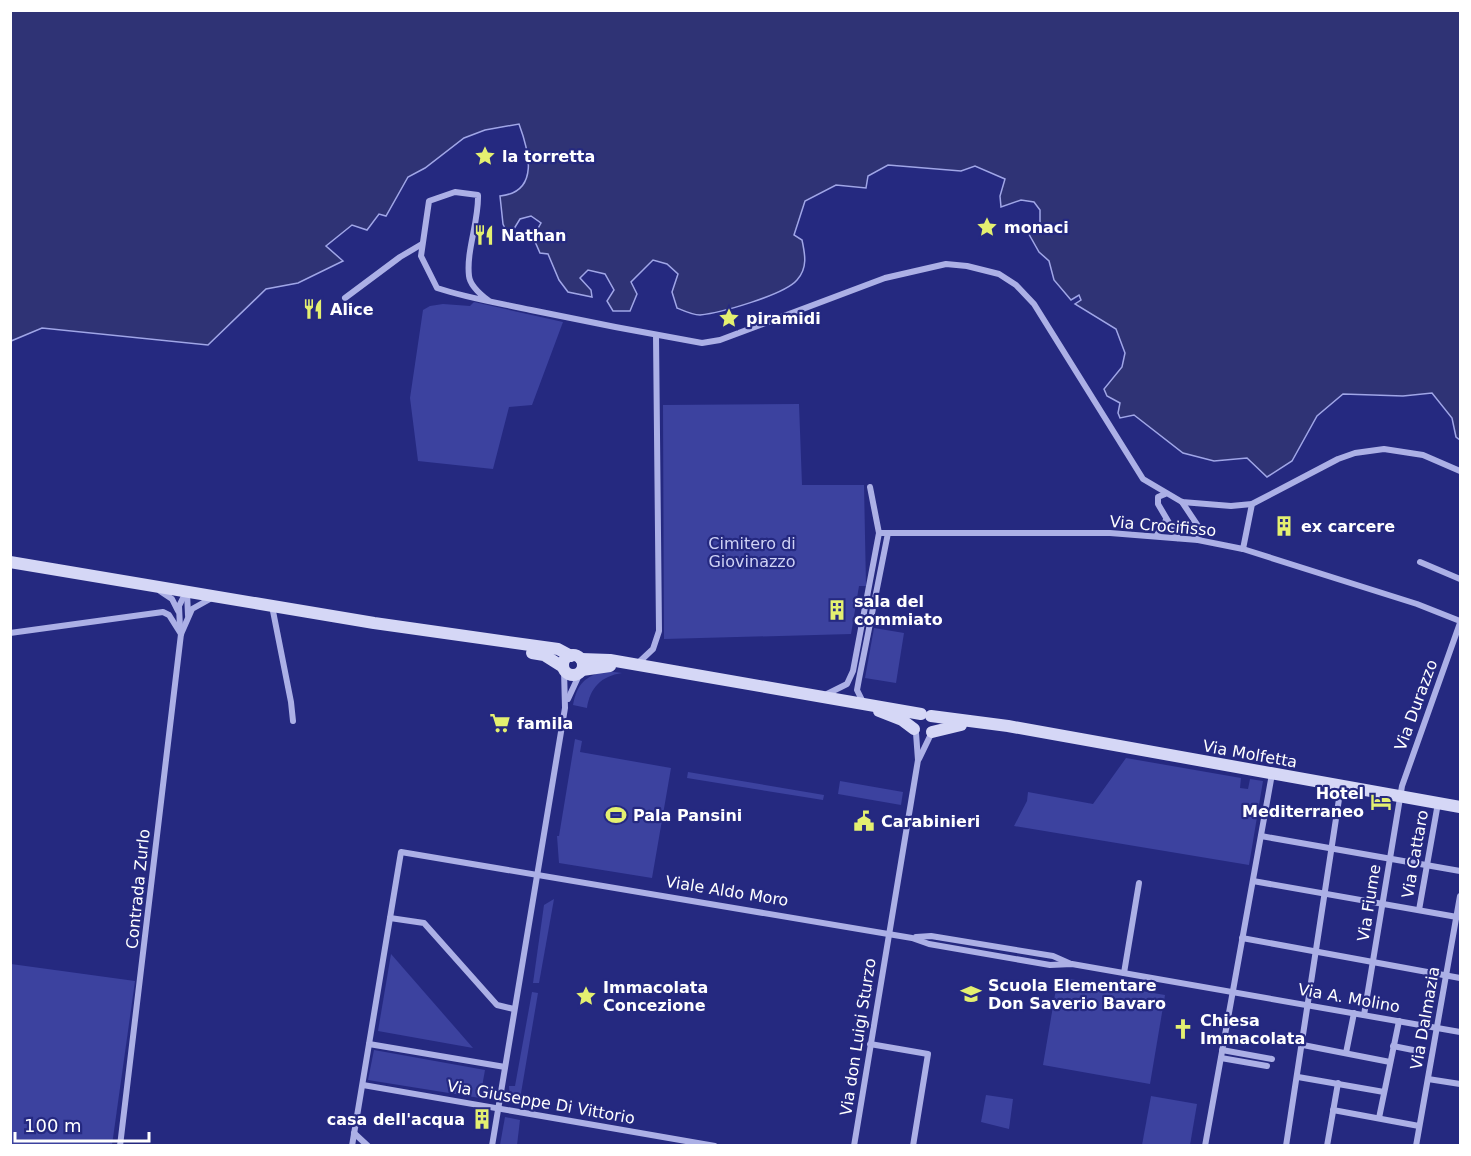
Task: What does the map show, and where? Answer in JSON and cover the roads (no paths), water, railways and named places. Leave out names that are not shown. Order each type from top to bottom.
[{"type":"main road","points":[[10,562],[374,623],[546,648],[578,664],[604,659],[824,695],[926,715],[984,722],[1034,733]]},
{"type":"main road","points":[[374,623],[421,634],[544,655],[570,675],[578,664]]},
{"type":"main road","points":[[563,669],[564,661],[611,666],[868,709],[902,720],[915,731],[926,736],[932,732],[960,725],[1034,733]]},
{"type":"main road","points":[[915,731],[913,722],[926,715]]},
{"type":"main road","points":[[926,715],[935,722],[932,732]]},
{"type":"main road","name":"Via Molfetta","points":[[1034,733],[1461,807]]},
{"type":"street","points":[[489,301],[479,294],[468,278],[470,252],[478,216],[478,195],[455,192],[429,201],[421,256],[437,288],[489,301],[656,335],[710,343],[885,278],[946,264],[967,266],[999,274],[1016,285],[1034,304],[1143,479],[1182,502],[1231,506],[1252,504],[1311,471],[1355,453],[1392,449],[1423,455],[1461,471]]},
{"type":"street","points":[[345,298],[400,256],[423,244]]},
{"type":"street","points":[[637,664],[653,649],[659,631],[656,335]]},
{"type":"street","points":[[824,695],[842,689],[851,678],[879,533],[870,487]]},
{"type":"street","points":[[1166,494],[1158,497],[1158,504],[1178,538]]},
{"type":"street","points":[[1182,502],[1200,529],[1198,540]]},
{"type":"street","points":[[1243,549],[1252,504]]},
{"type":"street","points":[[1157,536],[1166,520]]},
{"type":"street","points":[[864,702],[857,690],[888,532]]},
{"type":"street","name":"Via Crocifisso","points":[[879,533],[1157,536],[1198,540],[1243,549],[1417,604],[1461,622]]},
{"type":"street","points":[[1420,562],[1461,579]]},
{"type":"street","points":[[140,584],[169,596],[178,611]]},
{"type":"street","points":[[181,634],[178,611],[180,601],[186,591]]},
{"type":"street","points":[[181,634],[188,615],[189,600],[186,591]]},
{"type":"street","points":[[188,615],[203,601],[224,597]]},
{"type":"street","points":[[272,605],[291,702],[292,721]]},
{"type":"street","points":[[10,633],[163,612],[175,622],[181,634]]},
{"type":"street","name":"Via Durazzo","points":[[1400,797],[1461,622]]},
{"type":"street","name":"Contrada Zurlo","points":[[120,1146],[181,634]]},
{"type":"street","points":[[492,1146],[565,708],[578,664]]},
{"type":"street","points":[[563,669],[565,708]]},
{"type":"street","points":[[915,731],[918,760]]},
{"type":"street","points":[[918,760],[932,732]]},
{"type":"street","name":"Via don Luigi Sturzo","points":[[854,1146],[918,760]]},
{"type":"street","points":[[1205,1146],[1272,774]]},
{"type":"street","points":[[1286,1146],[1341,786]]},
{"type":"street","name":"Via Fiume","points":[[1364,1014],[1400,797]]},
{"type":"street","name":"Via Cattaro","points":[[1419,910],[1438,803]]},
{"type":"street","points":[[1261,836],[1461,871]]},
{"type":"street","name":"Viale Aldo Moro","points":[[390,918],[401,852],[912,938],[931,936],[1042,954],[1072,964],[1233,991]]},
{"type":"street","points":[[1253,881],[1419,910],[1458,921]]},
{"type":"street","points":[[1124,973],[1138,883]]},
{"type":"street","name":"Via Dalmazia","points":[[1416,1146],[1461,896]]},
{"type":"street","points":[[352,1146],[390,918],[424,923],[497,1005],[514,1009]]},
{"type":"street","points":[[1242,938],[1461,978]]},
{"type":"street","name":"Via A. Molino","points":[[1233,991],[1461,1032]]},
{"type":"street","points":[[1346,1053],[1354,1013]]},
{"type":"street","points":[[1379,1118],[1399,1021]]},
{"type":"street","points":[[369,1044],[505,1067]]},
{"type":"street","points":[[870,1044],[928,1054],[913,1146]]},
{"type":"street","points":[[1303,1046],[1390,1062]]},
{"type":"street","points":[[1394,1047],[1413,1050]]},
{"type":"street","points":[[1222,1050],[1272,1059]]},
{"type":"street","points":[[1221,1058],[1267,1066]]},
{"type":"street","points":[[1298,1077],[1384,1092]]},
{"type":"street","points":[[1428,1079],[1461,1084]]},
{"type":"street","points":[[1327,1146],[1338,1083]]},
{"type":"street","name":"Via Giuseppe Di Vittorio","points":[[363,1085],[715,1146]]},
{"type":"street","points":[[1333,1110],[1419,1126]]},
{"type":"street","points":[[354,1133],[368,1146]]},
{"type":"place","name":"la torretta","points":[[485,156]]},
{"type":"place","name":"monaci","points":[[987,227]]},
{"type":"place","name":"Nathan","points":[[484,235]]},
{"type":"place","name":"Alice","points":[[313,309]]},
{"type":"place","name":"piramidi","points":[[729,318]]},
{"type":"place","name":"ex carcere","points":[[1284,526]]},
{"type":"place","name":"sala del commiato","points":[[837,610]]},
{"type":"place","name":"famila","points":[[500,723]]},
{"type":"place","name":"Hotel Mediterraneo","points":[[1381,802]]},
{"type":"place","name":"Pala Pansini","points":[[616,815]]},
{"type":"place","name":"Carabinieri","points":[[864,821]]},
{"type":"place","name":"Scuola Elementare Don Saverio Bavaro","points":[[971,994]]},
{"type":"place","name":"Immacolata Concezione","points":[[586,996]]},
{"type":"place","name":"Chiesa Immacolata","points":[[1183,1029]]},
{"type":"place","name":"casa dell'acqua","points":[[482,1119]]},
{"type":"park label","name":"Cimitero di Giovinazzo","points":[[752,552]]}]
